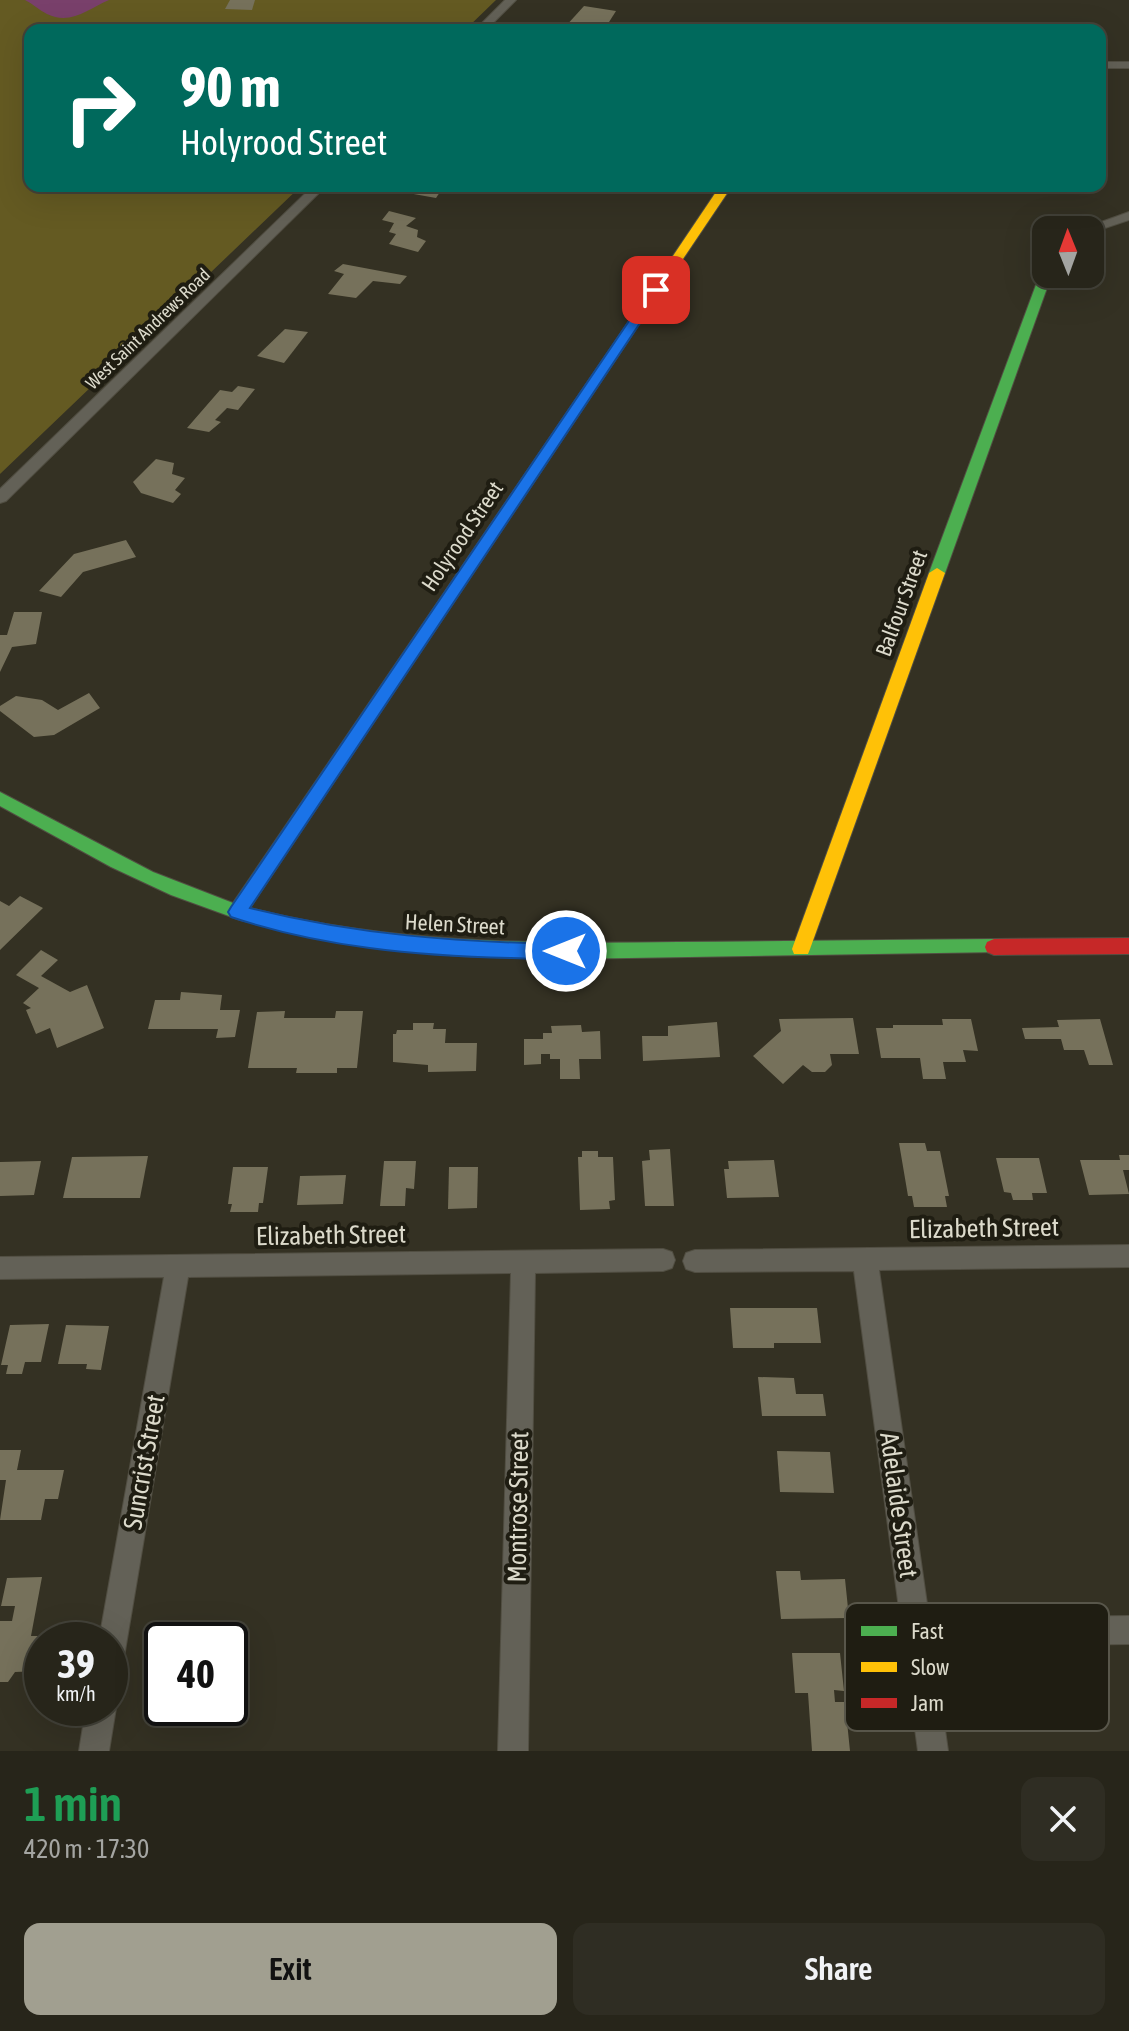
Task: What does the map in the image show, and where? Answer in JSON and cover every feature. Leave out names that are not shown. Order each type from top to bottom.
[{"type":"street","points":[[486,24],[511,0]]},
{"type":"street","points":[[1106,65],[1129,65]]},
{"type":"street","name":"West Saint Andrews Road","points":[[0,498],[314,192]]},
{"type":"street","name":"Holyrood Street","points":[[237,912],[722,192]]},
{"type":"street","points":[[1104,224],[1129,216]]},
{"type":"street","name":"Balfour Street","points":[[801,949],[1041,288]]},
{"type":"street","name":"Helen Street","points":[[0,798],[160,883],[237,912],[309,931],[393,944],[463,950],[1129,946]]},
{"type":"street","name":"Elizabeth Street","points":[[695,1261],[1129,1256]]},
{"type":"street","name":"Adelaide Street","points":[[865,1259],[913,1603]]},
{"type":"street","name":"Elizabeth Street","points":[[0,1268],[663,1260]]},
{"type":"street","name":"Montrose Street","points":[[513,1751],[523,1262]]},
{"type":"street","name":"Suncrist Street","points":[[116,1622],[178,1266]]},
{"type":"street","points":[[1109,1630],[1129,1630]]},
{"type":"street","points":[[94,1751],[98,1726]]},
{"type":"street","name":"Adelaide Street","points":[[930,1731],[933,1751]]},
{"type":"shaded area","points":[[0,0],[496,0],[471,24],[24,24],[24,192],[295,192],[0,474]]},
{"type":"shaded area","points":[[25,0],[109,0],[64,18],[47,14]]},
{"type":"building","points":[[230,0],[255,0],[252,10],[225,9]]},
{"type":"building","points":[[584,6],[616,11],[608,24],[568,24]]},
{"type":"building","points":[[409,192],[440,192],[436,198]]},
{"type":"building","points":[[389,211],[416,218],[406,226],[418,230],[417,237],[426,241],[418,252],[389,244],[396,234],[389,232],[394,223],[382,220]]},
{"type":"building","points":[[343,264],[407,276],[400,284],[373,281],[356,298],[328,294],[344,274],[334,271]]},
{"type":"building","points":[[285,329],[308,332],[284,363],[257,356]]},
{"type":"building","points":[[238,386],[255,389],[238,410],[227,408],[215,420],[221,422],[209,432],[187,428],[220,390],[232,392]]},
{"type":"building","points":[[156,459],[174,463],[172,474],[185,478],[175,490],[181,494],[173,503],[141,493],[133,482]]},
{"type":"building","points":[[126,540],[136,557],[83,572],[61,597],[39,591],[74,554]]},
{"type":"building","points":[[14,612],[42,612],[36,644],[12,647],[0,672],[0,635],[7,635]]},
{"type":"building","points":[[89,693],[100,708],[54,735],[34,737],[0,711],[0,706],[16,696],[42,700],[58,710]]},
{"type":"building","points":[[20,896],[43,908],[0,950],[0,901],[9,906]]},
{"type":"building","points":[[41,950],[58,960],[41,976],[70,992],[87,985],[104,1028],[57,1048],[50,1028],[36,1034],[26,1010],[31,1008],[23,1003],[39,988],[16,975]]},
{"type":"building","points":[[181,992],[222,995],[220,1010],[240,1010],[235,1037],[216,1038],[218,1029],[148,1029],[155,1000],[180,1000]]},
{"type":"building","points":[[285,1011],[284,1018],[335,1018],[336,1011],[363,1011],[357,1068],[337,1068],[337,1073],[296,1073],[297,1068],[248,1068],[257,1012]]},
{"type":"building","points":[[853,1018],[859,1054],[830,1054],[832,1065],[825,1072],[812,1072],[803,1065],[783,1084],[753,1056],[781,1031],[779,1019]]},
{"type":"building","points":[[942,1019],[971,1019],[978,1051],[963,1050],[966,1062],[943,1062],[946,1079],[923,1079],[920,1058],[881,1058],[876,1028],[943,1025]]},
{"type":"building","points":[[1100,1019],[1113,1065],[1089,1065],[1084,1050],[1064,1050],[1061,1039],[1025,1039],[1022,1028],[1059,1027],[1057,1020]]},
{"type":"building","points":[[717,1022],[720,1057],[643,1061],[642,1036],[668,1036],[668,1026]]},
{"type":"building","points":[[413,1023],[434,1023],[433,1029],[446,1029],[445,1043],[477,1043],[476,1071],[428,1072],[428,1065],[393,1062],[393,1034],[397,1030],[413,1030]]},
{"type":"building","points":[[581,1025],[582,1032],[600,1031],[601,1059],[579,1059],[580,1079],[560,1079],[560,1059],[550,1059],[550,1054],[541,1054],[541,1064],[524,1065],[524,1039],[543,1039],[543,1033],[552,1033],[551,1026]]},
{"type":"building","points":[[899,1143],[925,1143],[927,1151],[940,1151],[949,1196],[945,1196],[947,1207],[914,1207],[912,1196],[908,1196]]},
{"type":"building","points":[[670,1149],[674,1206],[645,1206],[642,1161],[650,1160],[649,1150]]},
{"type":"building","points":[[582,1151],[598,1151],[598,1157],[613,1157],[615,1200],[609,1201],[610,1209],[580,1210],[578,1157],[582,1157]]},
{"type":"building","points":[[1119,1155],[1129,1155],[1129,1170],[1123,1170],[1129,1194],[1089,1195],[1080,1160],[1120,1160]]},
{"type":"building","points":[[148,1156],[140,1198],[63,1198],[72,1157]]},
{"type":"building","points":[[996,1158],[1039,1158],[1047,1193],[1032,1193],[1033,1200],[1013,1200],[1011,1193],[1004,1192]]},
{"type":"building","points":[[774,1160],[779,1197],[727,1198],[724,1169],[729,1169],[728,1161]]},
{"type":"building","points":[[41,1161],[34,1195],[0,1196],[0,1162]]},
{"type":"building","points":[[384,1161],[416,1161],[414,1189],[406,1188],[405,1206],[380,1206]]},
{"type":"building","points":[[233,1167],[268,1167],[263,1203],[259,1203],[258,1212],[230,1212],[232,1204],[228,1204]]},
{"type":"building","points":[[449,1167],[478,1167],[477,1208],[448,1209]]},
{"type":"building","points":[[346,1175],[343,1204],[297,1205],[300,1176]]},
{"type":"building","points":[[730,1308],[817,1308],[821,1343],[774,1343],[774,1348],[733,1348]]},
{"type":"building","points":[[49,1324],[41,1362],[25,1362],[22,1374],[6,1374],[8,1365],[1,1365],[10,1325]]},
{"type":"building","points":[[66,1325],[109,1326],[101,1370],[86,1369],[87,1364],[58,1364]]},
{"type":"building","points":[[758,1377],[794,1378],[796,1394],[823,1394],[826,1416],[762,1416]]},
{"type":"building","points":[[0,1450],[21,1450],[17,1470],[64,1470],[58,1499],[45,1499],[41,1520],[0,1520],[6,1480],[0,1480]]},
{"type":"building","points":[[777,1451],[830,1452],[834,1493],[780,1492]]},
{"type":"building","points":[[776,1571],[800,1571],[801,1580],[845,1579],[847,1603],[845,1603],[845,1618],[781,1619]]},
{"type":"building","points":[[42,1577],[34,1622],[24,1622],[24,1672],[15,1672],[8,1682],[0,1682],[0,1621],[12,1621],[15,1606],[1,1606],[7,1578]]},
{"type":"building","points":[[792,1653],[840,1653],[844,1691],[834,1690],[835,1702],[845,1702],[845,1731],[848,1731],[850,1751],[812,1751],[808,1693],[795,1693]]},
{"type":"traffic: fast","points":[[937,573],[1041,288]]},
{"type":"traffic: fast","points":[[237,912],[648,302]]},
{"type":"traffic: fast","points":[[0,798],[117,862],[208,903],[294,927],[348,937],[403,944],[513,950],[994,947]]},
{"type":"traffic: slow","points":[[648,302],[722,192]]},
{"type":"traffic: slow","points":[[801,949],[937,573]]},
{"type":"traffic: jam","points":[[994,947],[1129,946]]},
{"type":"route","points":[[566,951],[463,950],[393,944],[309,931],[237,912],[656,290]]}]
